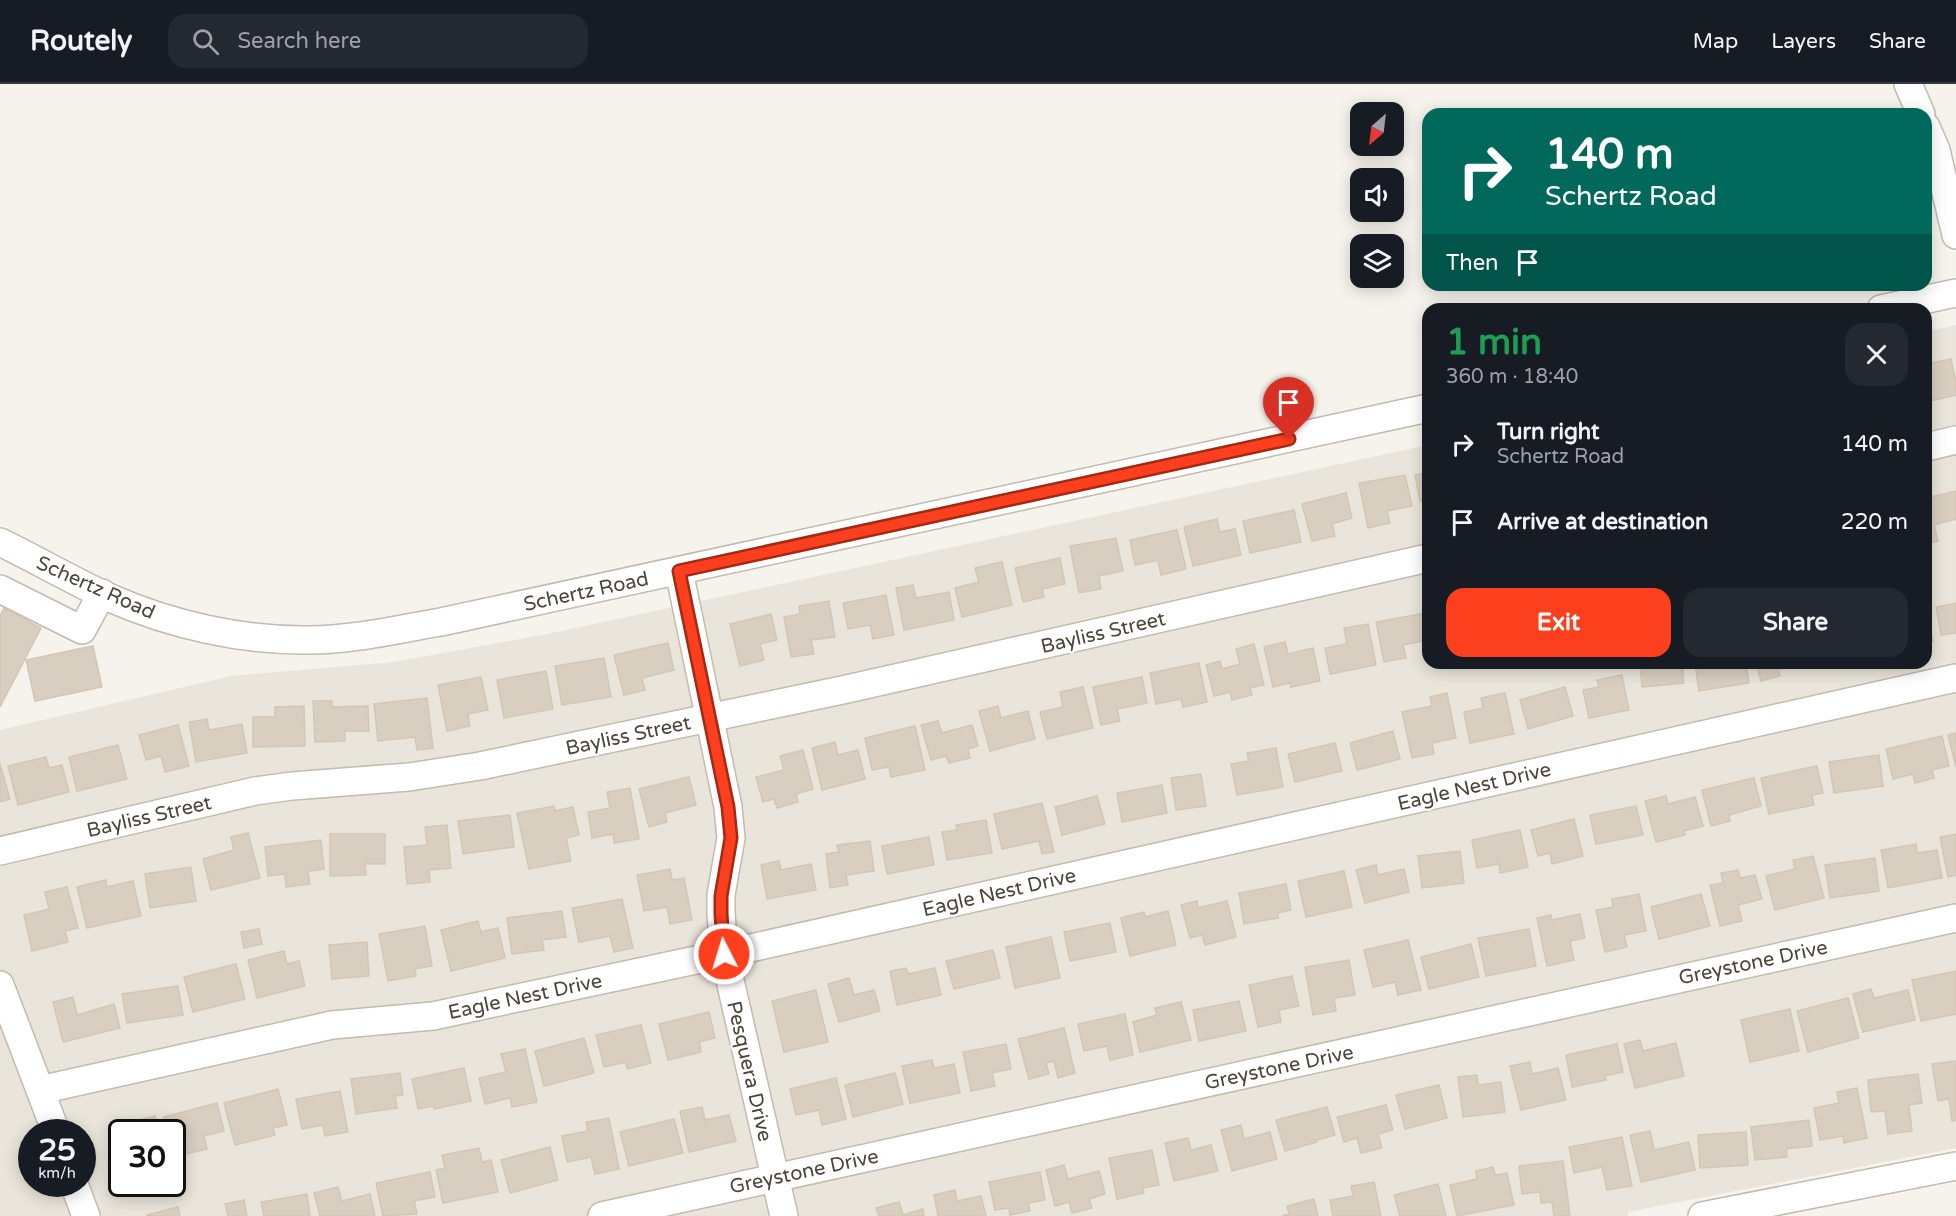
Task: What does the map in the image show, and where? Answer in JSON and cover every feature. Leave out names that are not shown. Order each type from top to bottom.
[{"type":"street","points":[[1908,84],[1918,108]]},
{"type":"street","points":[[1932,141],[1956,235]]},
{"type":"street","points":[[1909,303],[1956,293]]},
{"type":"street","name":"Schertz Road","points":[[2,548],[154,615],[230,634],[271,639],[312,640],[353,637],[441,622],[1422,409]]},
{"type":"street","points":[[1932,446],[1956,440]]},
{"type":"street","name":"Bayliss Street","points":[[0,851],[255,791],[409,777],[480,766],[858,687],[1422,559]]},
{"type":"street","name":"Pesquera Drive","points":[[679,571],[728,807],[731,838],[721,896],[724,954],[784,1216]]},
{"type":"street","points":[[0,589],[82,630],[102,593]]},
{"type":"street","name":"Eagle Nest Drive","points":[[40,1090],[332,1025],[434,1016],[724,954],[1956,678]]},
{"type":"street","name":"Greystone Drive","points":[[602,1216],[1956,918]]},
{"type":"street","points":[[0,985],[51,1119]]},
{"type":"street","points":[[1702,1216],[1956,1166]]},
{"type":"street","points":[[79,1197],[86,1216]]},
{"type":"shaded area","points":[[1956,325],[1956,1148],[1628,1212],[1628,1216],[0,1216],[0,730],[231,676],[394,662],[547,634],[1422,446],[1422,669],[1932,669],[1932,331]]},
{"type":"building","points":[[1951,359],[1956,395],[1932,401],[1932,363]]},
{"type":"building","points":[[1422,474],[1422,501],[1420,501],[1415,475]]},
{"type":"building","points":[[1405,475],[1412,506],[1387,511],[1390,523],[1368,528],[1359,483]]},
{"type":"building","points":[[1956,491],[1956,519],[1934,525],[1938,541],[1932,542],[1932,497]]},
{"type":"building","points":[[1346,493],[1352,518],[1332,524],[1335,536],[1312,541],[1302,504]]},
{"type":"building","points":[[1294,510],[1301,542],[1250,553],[1243,521]]},
{"type":"building","points":[[1217,519],[1220,532],[1235,529],[1241,555],[1193,566],[1184,527]]},
{"type":"building","points":[[1177,530],[1186,569],[1161,575],[1158,560],[1135,565],[1130,540]]},
{"type":"building","points":[[1116,538],[1123,571],[1099,576],[1101,589],[1079,593],[1070,546]]},
{"type":"building","points":[[1060,558],[1065,584],[1042,589],[1044,597],[1023,602],[1015,568]]},
{"type":"building","points":[[1002,562],[1012,605],[962,617],[955,588],[979,582],[975,568]]},
{"type":"building","points":[[913,585],[916,598],[949,592],[954,620],[904,630],[896,588]]},
{"type":"building","points":[[886,595],[894,635],[873,639],[870,625],[848,629],[843,603]]},
{"type":"building","points":[[829,601],[835,637],[811,640],[814,654],[791,657],[784,617],[800,614],[799,606]]},
{"type":"building","points":[[1956,603],[1956,633],[1941,635],[1936,607]]},
{"type":"building","points":[[4,608],[41,628],[0,707],[0,616]]},
{"type":"building","points":[[771,614],[777,640],[760,644],[764,660],[740,666],[730,624]]},
{"type":"building","points":[[1422,614],[1422,641],[1403,645],[1406,658],[1384,662],[1376,622]]},
{"type":"building","points":[[1368,624],[1376,665],[1330,674],[1325,648],[1347,644],[1344,628]]},
{"type":"building","points":[[1285,642],[1288,654],[1313,648],[1320,681],[1291,687],[1290,683],[1273,687],[1264,647]]},
{"type":"building","points":[[668,643],[674,670],[642,678],[645,690],[624,695],[614,655]]},
{"type":"building","points":[[1254,644],[1264,685],[1250,688],[1252,695],[1232,700],[1230,692],[1214,696],[1206,665],[1220,661],[1222,669],[1240,664],[1236,649]]},
{"type":"building","points":[[93,646],[102,687],[35,701],[26,660]]},
{"type":"building","points":[[604,658],[611,697],[562,705],[555,666]]},
{"type":"building","points":[[1199,663],[1207,702],[1183,707],[1181,699],[1156,704],[1150,673]]},
{"type":"building","points":[[1640,669],[1683,669],[1684,683],[1642,687]]},
{"type":"building","points":[[1696,669],[1747,669],[1749,683],[1699,691]]},
{"type":"building","points":[[1758,669],[1782,669],[1778,670],[1780,676],[1761,681]]},
{"type":"building","points":[[546,671],[553,709],[504,718],[497,680]]},
{"type":"building","points":[[1622,675],[1629,710],[1589,718],[1583,690],[1599,687],[1597,680]]},
{"type":"building","points":[[481,677],[488,710],[468,714],[470,726],[447,731],[438,685]]},
{"type":"building","points":[[1142,677],[1147,703],[1117,709],[1120,721],[1101,725],[1093,687]]},
{"type":"building","points":[[1083,687],[1093,728],[1047,739],[1040,712],[1063,707],[1060,692]]},
{"type":"building","points":[[1565,687],[1573,716],[1528,729],[1520,700]]},
{"type":"building","points":[[1447,693],[1456,738],[1432,743],[1434,754],[1412,758],[1402,712],[1432,706],[1430,697]]},
{"type":"building","points":[[1505,693],[1514,734],[1470,743],[1464,712],[1483,708],[1481,698]]},
{"type":"building","points":[[427,698],[433,748],[417,750],[415,737],[378,741],[374,704]]},
{"type":"building","points":[[313,701],[332,701],[332,707],[368,706],[369,731],[345,731],[345,741],[315,742]]},
{"type":"building","points":[[304,706],[305,746],[253,747],[253,717],[275,717],[275,707]]},
{"type":"building","points":[[998,706],[1001,718],[1028,711],[1035,739],[990,751],[979,711]]},
{"type":"building","points":[[207,719],[209,730],[242,724],[247,753],[196,762],[189,722]]},
{"type":"building","points":[[938,721],[942,733],[972,725],[978,746],[968,749],[970,758],[949,763],[946,756],[931,760],[921,725]]},
{"type":"building","points":[[178,725],[189,766],[165,772],[161,756],[146,760],[139,735]]},
{"type":"building","points":[[915,726],[925,770],[891,777],[889,767],[872,770],[865,738]]},
{"type":"building","points":[[1393,731],[1400,759],[1357,770],[1350,743]]},
{"type":"building","points":[[1956,733],[1956,767],[1948,735]]},
{"type":"building","points":[[1942,736],[1949,766],[1932,770],[1934,778],[1915,783],[1913,774],[1893,779],[1886,749]]},
{"type":"building","points":[[835,742],[838,755],[858,750],[865,779],[822,790],[812,748]]},
{"type":"building","points":[[1335,743],[1342,771],[1295,782],[1288,754]]},
{"type":"building","points":[[118,745],[127,779],[77,791],[69,757]]},
{"type":"building","points":[[1276,748],[1283,787],[1237,795],[1231,764],[1249,761],[1247,753]]},
{"type":"building","points":[[803,750],[813,789],[796,794],[798,802],[777,808],[774,799],[763,802],[756,777],[784,770],[780,756]]},
{"type":"building","points":[[1879,755],[1883,786],[1834,793],[1829,762]]},
{"type":"building","points":[[46,757],[49,768],[62,765],[69,792],[18,805],[8,766]]},
{"type":"building","points":[[0,764],[10,799],[0,802]]},
{"type":"building","points":[[1817,766],[1823,793],[1812,795],[1814,805],[1769,814],[1761,778]]},
{"type":"building","points":[[1201,774],[1206,806],[1176,810],[1171,778]]},
{"type":"building","points":[[689,777],[696,805],[665,813],[667,822],[649,827],[639,789]]},
{"type":"building","points":[[1754,778],[1761,806],[1729,815],[1730,821],[1711,826],[1702,790]]},
{"type":"building","points":[[1162,785],[1167,813],[1122,822],[1117,793]]},
{"type":"building","points":[[630,788],[639,839],[614,843],[613,834],[592,838],[588,812],[610,808],[607,792]]},
{"type":"building","points":[[1097,796],[1105,824],[1062,835],[1055,807]]},
{"type":"building","points":[[1666,796],[1668,804],[1695,797],[1703,826],[1684,831],[1685,835],[1656,842],[1645,801]]},
{"type":"building","points":[[1042,803],[1054,852],[1042,854],[1039,841],[1002,849],[994,814]]},
{"type":"building","points":[[554,806],[555,811],[573,807],[579,835],[566,838],[571,861],[529,869],[517,813]]},
{"type":"building","points":[[1636,806],[1643,835],[1596,844],[1590,815]]},
{"type":"building","points":[[510,815],[514,847],[463,854],[458,821]]},
{"type":"building","points":[[1574,819],[1583,856],[1552,864],[1550,853],[1538,856],[1531,830]]},
{"type":"building","points":[[986,820],[992,853],[947,860],[942,832],[957,830],[956,825]]},
{"type":"building","points":[[447,825],[451,868],[429,870],[430,882],[407,884],[404,847],[427,845],[425,827]]},
{"type":"building","points":[[1520,830],[1528,867],[1500,873],[1499,864],[1477,868],[1472,840]]},
{"type":"building","points":[[248,833],[260,878],[211,890],[203,859],[234,850],[231,837]]},
{"type":"building","points":[[330,834],[385,834],[385,864],[365,864],[366,875],[330,876]]},
{"type":"building","points":[[1956,834],[1956,875],[1948,877],[1940,837]]},
{"type":"building","points":[[929,837],[934,865],[887,874],[882,846]]},
{"type":"building","points":[[321,840],[324,869],[308,871],[310,884],[286,887],[285,874],[268,876],[265,847]]},
{"type":"building","points":[[870,841],[874,871],[846,875],[848,885],[830,888],[826,854],[839,852],[837,845]]},
{"type":"building","points":[[1916,844],[1917,853],[1937,850],[1942,878],[1888,888],[1881,850]]},
{"type":"building","points":[[1460,851],[1464,883],[1422,888],[1418,856]]},
{"type":"building","points":[[1813,856],[1824,898],[1775,910],[1766,876],[1795,869],[1793,860]]},
{"type":"building","points":[[1875,858],[1879,891],[1830,898],[1825,865]]},
{"type":"building","points":[[779,861],[781,870],[811,864],[816,890],[767,899],[761,865]]},
{"type":"building","points":[[1376,865],[1378,875],[1404,869],[1409,892],[1365,903],[1356,870]]},
{"type":"building","points":[[191,867],[196,901],[150,908],[145,874]]},
{"type":"building","points":[[670,869],[672,880],[684,878],[692,920],[670,924],[667,907],[644,911],[637,875]]},
{"type":"building","points":[[1738,870],[1740,878],[1755,875],[1762,899],[1738,905],[1742,921],[1720,926],[1710,885],[1723,883],[1721,873]]},
{"type":"building","points":[[1344,871],[1352,907],[1306,917],[1298,881]]},
{"type":"building","points":[[106,880],[107,887],[133,881],[141,916],[87,928],[77,887]]},
{"type":"building","points":[[1286,884],[1291,910],[1278,913],[1278,918],[1244,924],[1239,893]]},
{"type":"building","points":[[67,887],[78,928],[65,931],[68,942],[32,951],[24,915],[49,909],[45,892]]},
{"type":"building","points":[[1639,894],[1646,931],[1624,935],[1627,947],[1605,952],[1596,910],[1613,907],[1612,899]]},
{"type":"building","points":[[1701,894],[1710,926],[1659,939],[1651,907]]},
{"type":"building","points":[[622,899],[633,948],[614,952],[610,936],[579,942],[572,908]]},
{"type":"building","points":[[1197,901],[1198,908],[1227,901],[1236,937],[1205,945],[1202,935],[1190,938],[1181,905]]},
{"type":"building","points":[[562,911],[566,937],[542,940],[544,950],[512,954],[507,918]]},
{"type":"building","points":[[1168,911],[1176,945],[1130,956],[1121,918],[1144,912],[1145,917]]},
{"type":"building","points":[[1580,914],[1585,938],[1570,941],[1574,960],[1547,966],[1537,918],[1551,915],[1552,920]]},
{"type":"building","points":[[478,921],[481,932],[498,928],[505,958],[451,971],[441,930]]},
{"type":"building","points":[[1110,923],[1116,952],[1070,961],[1064,932]]},
{"type":"building","points":[[425,926],[432,966],[415,969],[416,976],[388,981],[379,934]]},
{"type":"building","points":[[259,929],[262,944],[244,948],[241,932]]},
{"type":"building","points":[[1529,929],[1536,966],[1486,976],[1478,938]]},
{"type":"building","points":[[1051,937],[1060,978],[1015,988],[1006,947]]},
{"type":"building","points":[[1408,940],[1421,990],[1398,995],[1395,982],[1373,987],[1364,950]]},
{"type":"building","points":[[367,942],[369,976],[332,979],[329,945]]},
{"type":"building","points":[[1471,944],[1479,977],[1429,989],[1421,957]]},
{"type":"building","points":[[993,950],[1000,978],[954,989],[946,961]]},
{"type":"building","points":[[284,951],[287,964],[299,961],[305,986],[257,998],[248,960]]},
{"type":"building","points":[[1349,960],[1355,995],[1334,998],[1336,1011],[1313,1015],[1305,967]]},
{"type":"building","points":[[236,964],[245,999],[193,1012],[184,977]]},
{"type":"building","points":[[906,968],[908,974],[935,968],[941,995],[897,1005],[890,971]]},
{"type":"building","points":[[1956,971],[1956,1014],[1921,1021],[1912,980]]},
{"type":"building","points":[[1292,976],[1299,1006],[1279,1010],[1281,1022],[1258,1027],[1249,985]]},
{"type":"building","points":[[849,978],[854,995],[874,990],[880,1011],[839,1022],[828,984]]},
{"type":"building","points":[[178,986],[183,1015],[127,1023],[122,994]]},
{"type":"building","points":[[1871,989],[1874,998],[1908,990],[1915,1020],[1863,1032],[1853,994]]},
{"type":"building","points":[[816,990],[828,1042],[784,1052],[772,1001]]},
{"type":"building","points":[[73,997],[77,1015],[114,1004],[120,1028],[63,1042],[53,1002]]},
{"type":"building","points":[[1848,998],[1859,1038],[1808,1052],[1797,1011]]},
{"type":"building","points":[[1239,1001],[1246,1031],[1199,1041],[1193,1010]]},
{"type":"building","points":[[1181,1002],[1191,1040],[1140,1052],[1133,1022],[1157,1015],[1155,1008]]},
{"type":"building","points":[[1790,1009],[1799,1051],[1750,1062],[1741,1020]]},
{"type":"building","points":[[709,1012],[715,1038],[699,1042],[701,1052],[668,1060],[659,1024]]},
{"type":"building","points":[[1125,1014],[1133,1055],[1110,1060],[1107,1046],[1084,1051],[1078,1024]]},
{"type":"building","points":[[641,1025],[651,1063],[627,1069],[626,1062],[604,1067],[596,1035]]},
{"type":"building","points":[[1064,1028],[1075,1073],[1058,1078],[1054,1061],[1046,1063],[1049,1074],[1029,1079],[1018,1039]]},
{"type":"building","points":[[584,1038],[594,1073],[544,1086],[535,1051]]},
{"type":"building","points":[[1640,1040],[1643,1051],[1676,1043],[1684,1076],[1635,1088],[1624,1044]]},
{"type":"building","points":[[1006,1044],[1011,1069],[992,1073],[995,1086],[971,1091],[963,1052]]},
{"type":"building","points":[[1617,1044],[1623,1072],[1605,1076],[1606,1080],[1572,1087],[1566,1055]]},
{"type":"building","points":[[525,1049],[537,1102],[512,1107],[510,1098],[485,1104],[479,1078],[506,1072],[501,1054]]},
{"type":"building","points":[[932,1060],[934,1068],[954,1064],[960,1093],[910,1103],[902,1066]]},
{"type":"building","points":[[1956,1061],[1956,1120],[1952,1121],[1949,1099],[1938,1101],[1932,1064]]},
{"type":"building","points":[[1530,1062],[1532,1074],[1558,1068],[1566,1100],[1521,1110],[1510,1066]]},
{"type":"building","points":[[464,1068],[471,1101],[434,1109],[434,1106],[418,1109],[412,1079]]},
{"type":"building","points":[[400,1073],[403,1095],[395,1096],[397,1108],[356,1114],[351,1079]]},
{"type":"building","points":[[895,1073],[903,1104],[853,1117],[845,1085]]},
{"type":"building","points":[[1918,1074],[1922,1103],[1909,1105],[1912,1131],[1888,1134],[1885,1111],[1871,1112],[1868,1080]]},
{"type":"building","points":[[1477,1075],[1478,1085],[1501,1082],[1505,1112],[1463,1117],[1458,1077]]},
{"type":"building","points":[[836,1078],[846,1119],[822,1125],[819,1110],[796,1115],[790,1089]]},
{"type":"building","points":[[1439,1085],[1447,1118],[1405,1129],[1396,1095]]},
{"type":"building","points":[[1857,1088],[1867,1138],[1844,1143],[1843,1136],[1820,1140],[1814,1108],[1839,1103],[1837,1092]]},
{"type":"building","points":[[278,1089],[287,1125],[273,1128],[275,1135],[235,1145],[224,1103]]},
{"type":"building","points":[[340,1091],[348,1132],[325,1136],[323,1125],[302,1129],[296,1099]]},
{"type":"building","points":[[217,1103],[224,1131],[204,1136],[207,1149],[186,1154],[186,1119],[165,1119],[164,1117]]},
{"type":"building","points":[[1386,1105],[1393,1130],[1378,1134],[1382,1148],[1361,1153],[1357,1138],[1344,1142],[1337,1117]]},
{"type":"building","points":[[702,1107],[705,1120],[729,1115],[736,1141],[689,1152],[680,1111]]},
{"type":"building","points":[[1327,1107],[1335,1135],[1285,1151],[1276,1120]]},
{"type":"building","points":[[609,1118],[619,1169],[595,1174],[591,1157],[567,1162],[562,1136],[588,1131],[586,1122]]},
{"type":"building","points":[[674,1119],[683,1153],[629,1166],[620,1132]]},
{"type":"building","points":[[1809,1120],[1812,1146],[1786,1149],[1787,1157],[1755,1160],[1751,1127]]},
{"type":"building","points":[[1241,1125],[1244,1139],[1270,1132],[1277,1159],[1232,1171],[1221,1130]]},
{"type":"building","points":[[1650,1131],[1654,1150],[1689,1142],[1695,1170],[1641,1182],[1630,1135]]},
{"type":"building","points":[[1746,1132],[1748,1165],[1700,1168],[1698,1135]]},
{"type":"building","points":[[1622,1137],[1632,1186],[1607,1190],[1602,1167],[1574,1173],[1569,1147]]},
{"type":"building","points":[[1188,1138],[1191,1150],[1211,1145],[1218,1171],[1174,1181],[1165,1143]]},
{"type":"building","points":[[550,1147],[558,1180],[510,1193],[501,1160]]},
{"type":"building","points":[[479,1148],[482,1162],[491,1160],[498,1192],[443,1203],[436,1170],[445,1168],[442,1155]]},
{"type":"building","points":[[1152,1150],[1159,1185],[1143,1188],[1144,1193],[1117,1199],[1109,1158]]},
{"type":"building","points":[[1563,1161],[1570,1216],[1554,1216],[1552,1202],[1541,1203],[1540,1192],[1522,1194],[1519,1166]]},
{"type":"building","points":[[1064,1165],[1068,1179],[1099,1171],[1105,1194],[1089,1199],[1092,1208],[1072,1213],[1069,1202],[1055,1206],[1046,1170]]},
{"type":"building","points":[[1493,1167],[1495,1175],[1507,1173],[1514,1205],[1457,1216],[1450,1185],[1477,1179],[1476,1171]]},
{"type":"building","points":[[430,1172],[435,1197],[414,1201],[417,1214],[383,1216],[376,1183]]},
{"type":"building","points":[[1040,1172],[1045,1200],[1028,1203],[1030,1211],[1010,1215],[1009,1208],[995,1210],[989,1182]]},
{"type":"building","points":[[1374,1182],[1381,1216],[1333,1216],[1330,1200],[1353,1196],[1351,1186]]},
{"type":"building","points":[[1438,1184],[1446,1216],[1400,1216],[1394,1195]]},
{"type":"building","points":[[338,1187],[342,1201],[370,1194],[375,1216],[320,1216],[314,1193]]},
{"type":"building","points":[[955,1190],[957,1201],[981,1196],[986,1216],[938,1216],[934,1195]]},
{"type":"building","points":[[307,1194],[310,1216],[264,1216],[261,1202]]},
{"type":"building","points":[[1314,1199],[1318,1216],[1282,1216],[1289,1214],[1287,1206]]},
{"type":"building","points":[[244,1200],[247,1216],[228,1216],[225,1204]]},
{"type":"building","points":[[899,1202],[903,1215],[923,1209],[924,1216],[879,1216],[876,1208]]},
{"type":"building","points":[[178,1207],[180,1216],[147,1216],[147,1215]]},
{"type":"route","points":[[724,954],[721,896],[731,838],[728,807],[679,571],[1289,439]]}]
